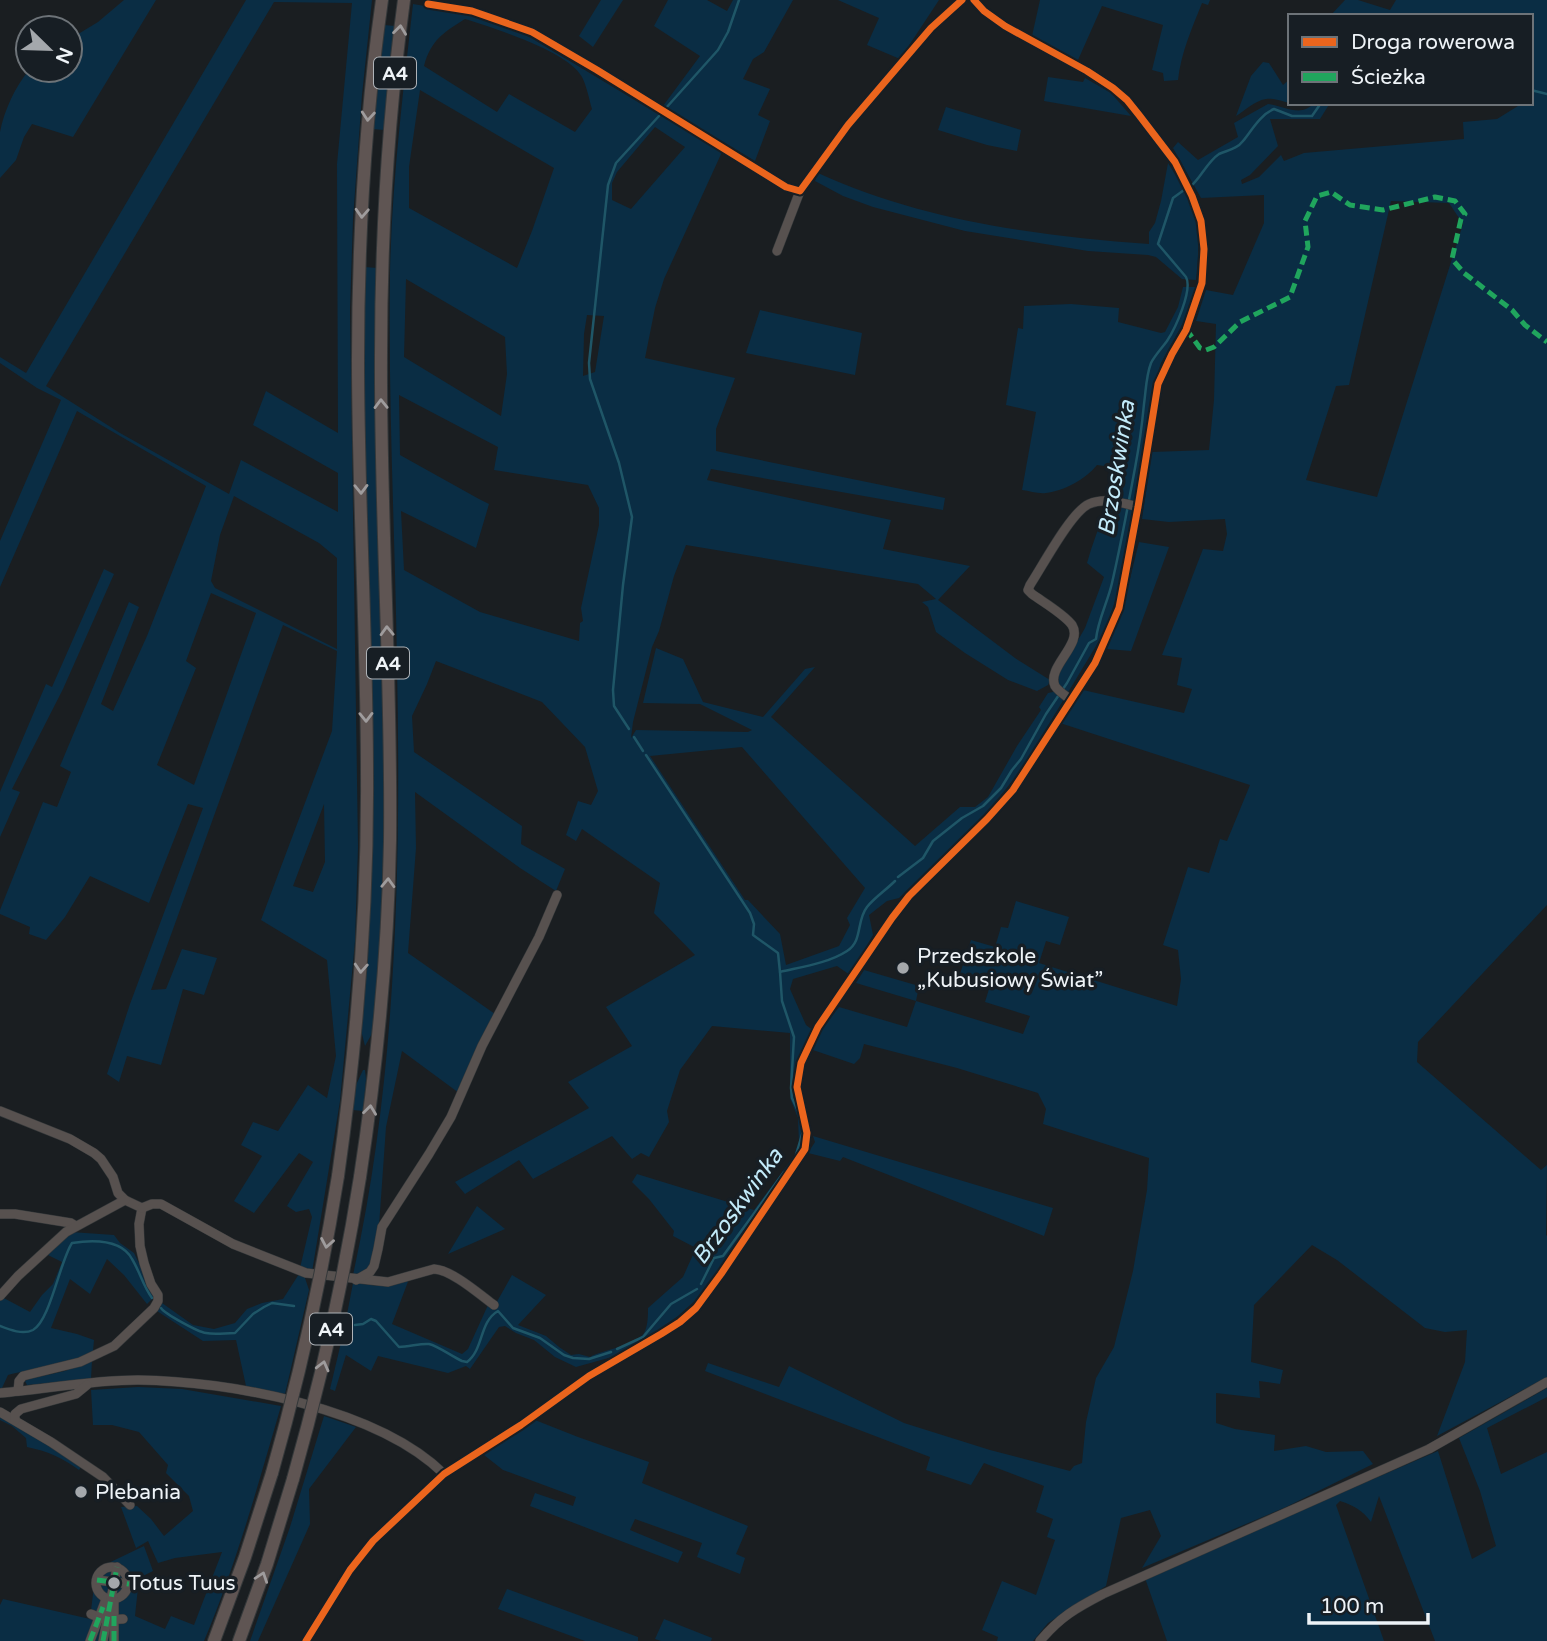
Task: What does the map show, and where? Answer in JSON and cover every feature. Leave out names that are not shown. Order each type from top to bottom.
[{"type":"highway","name":"A4","points":[[214,1641],[245,1557],[288,1418],[327,1244],[353,1064],[366,891],[367,761],[358,359],[360,253],[372,68],[382,0]]},
{"type":"highway","name":"A4","points":[[239,1641],[267,1564],[312,1412],[336,1308],[360,1177],[376,1068],[387,929],[390,843],[381,357],[382,265],[388,146],[404,0]]},
{"type":"street","points":[[776,251],[800,191],[848,125],[931,28],[962,0]]},
{"type":"street","points":[[306,1641],[350,1570],[373,1541],[444,1474],[521,1425],[589,1376],[661,1334],[696,1308],[805,1149],[807,1133],[797,1087],[801,1063],[818,1027],[909,896],[1013,790],[1064,694],[1095,663],[1119,608],[1131,505],[1157,384],[1186,329],[1202,283],[1204,249],[1201,221],[1184,179],[1160,142],[1127,100],[1087,71],[1005,26],[974,0]]},
{"type":"street","points":[[428,4],[472,11],[532,32],[786,187],[800,191]]},
{"type":"street","points":[[1064,694],[1054,680],[1071,644],[1073,627],[1067,619],[1028,590],[1082,508],[1090,503],[1109,500],[1131,505]]},
{"type":"street","points":[[356,1280],[370,1272],[382,1227],[451,1117],[482,1046],[539,937],[556,895]]},
{"type":"street","points":[[0,1111],[70,1139],[94,1153],[113,1177],[118,1193],[125,1200],[142,1208],[161,1205],[233,1244],[289,1268],[306,1273],[388,1282],[441,1269],[494,1305]]},
{"type":"street","points":[[0,1296],[66,1232],[125,1200]]},
{"type":"street","points":[[18,1391],[19,1381],[23,1376],[80,1362],[114,1346],[154,1308],[158,1295],[151,1284],[140,1245],[139,1224],[142,1208]]},
{"type":"street","points":[[0,1214],[15,1214],[76,1226]]},
{"type":"street","points":[[0,1393],[135,1380],[186,1382],[276,1397],[329,1411],[371,1427],[420,1453],[444,1474]]},
{"type":"street","points":[[1040,1641],[1073,1610],[1103,1594],[1429,1449],[1547,1382]]},
{"type":"street","points":[[15,1420],[15,1414],[21,1409],[76,1394],[88,1384]]},
{"type":"street","points":[[0,1412],[103,1477],[130,1504]]},
{"type":"street","points":[[103,1641],[117,1567]]},
{"type":"street","points":[[117,1567],[126,1574],[129,1584],[124,1594],[110,1598],[97,1589],[97,1580],[102,1570],[117,1567]]},
{"type":"street","points":[[97,1580],[129,1584]]},
{"type":"street","points":[[110,1598],[107,1618],[114,1641]]},
{"type":"street","points":[[90,1641],[107,1618]]},
{"type":"shaded area","points":[[124,0],[156,0],[73,137],[32,124],[16,160],[0,178],[0,132],[19,84],[84,84],[84,30]]},
{"type":"shaded area","points":[[246,0],[372,0],[353,219],[350,310],[358,847],[355,941],[340,1101],[312,1272],[300,1268],[312,1217],[309,1209],[296,1212],[287,1206],[313,1162],[299,1153],[254,1213],[234,1201],[262,1156],[241,1145],[253,1122],[278,1131],[308,1085],[327,1098],[336,1056],[327,960],[261,920],[332,731],[337,651],[283,625],[151,990],[166,989],[182,949],[217,958],[204,995],[183,989],[161,1065],[127,1056],[119,1082],[107,1074],[130,1004],[203,808],[188,804],[149,903],[90,876],[65,917],[46,940],[29,934],[30,927],[0,914],[0,910],[43,802],[57,807],[71,772],[60,766],[129,602],[139,607],[101,704],[113,711],[147,636],[206,486],[77,411],[0,587],[0,541],[61,400],[37,388],[0,363],[0,357],[26,373]],"holes":[[[274,2],[352,3],[337,164],[338,433],[266,391],[253,425],[338,473],[338,512],[241,460],[229,494],[120,433],[46,386]],[[234,496],[319,543],[337,558],[337,649],[215,588],[211,581],[220,535]],[[211,593],[256,613],[194,785],[157,765],[196,668],[186,661]],[[324,804],[325,862],[313,892],[293,886]]]},
{"type":"shaded area","points":[[601,0],[623,0],[593,47],[579,36]]},
{"type":"shaded area","points":[[668,0],[707,0],[727,11],[733,0],[793,0],[764,52],[753,59],[743,79],[770,89],[758,115],[770,121],[755,161],[663,106],[700,56],[654,26]]},
{"type":"shaded area","points":[[838,0],[939,0],[900,59],[867,45],[879,18]]},
{"type":"shaded area","points":[[1040,0],[1210,0],[1208,5],[1202,3],[1194,22],[1184,50],[1178,80],[1164,81],[1163,73],[1152,70],[1163,25],[1102,6],[1078,60],[1032,36]]},
{"type":"shaded area","points":[[1345,0],[1358,0],[1390,10],[1396,0],[1547,0],[1547,905],[1418,1042],[1417,1062],[1541,1170],[1547,1165],[1547,1377],[1437,1436],[1465,1362],[1467,1330],[1445,1332],[1425,1328],[1337,1260],[1312,1245],[1254,1305],[1251,1362],[1283,1370],[1280,1384],[1259,1381],[1260,1398],[1216,1393],[1216,1423],[1275,1435],[1274,1451],[1306,1446],[1326,1452],[1363,1451],[1373,1464],[1286,1507],[1142,1568],[1161,1536],[1150,1510],[1121,1518],[1106,1586],[1048,1623],[1033,1641],[997,1641],[998,1637],[982,1630],[1002,1581],[1036,1595],[1055,1540],[1047,1537],[1053,1519],[1036,1512],[1044,1486],[984,1463],[971,1485],[926,1470],[930,1457],[705,1371],[708,1363],[779,1387],[789,1366],[904,1423],[1070,1471],[1082,1463],[1086,1422],[1096,1378],[1114,1347],[1133,1271],[1147,1190],[1149,1158],[1043,1124],[1046,1109],[1038,1093],[957,1068],[864,1044],[860,1058],[854,1064],[810,1049],[839,1007],[907,1027],[916,1001],[1023,1034],[1030,1016],[985,1002],[989,989],[958,980],[971,940],[995,947],[1001,927],[1008,928],[1016,901],[1069,917],[1060,945],[1046,941],[1039,963],[1177,1006],[1181,979],[1178,950],[1163,945],[1188,867],[1209,873],[1220,839],[1227,841],[1250,785],[1060,723],[1083,690],[1184,713],[1192,689],[1177,685],[1182,658],[1162,655],[1203,549],[1223,551],[1227,534],[1225,519],[1169,522],[1142,519],[1152,452],[1209,450],[1214,400],[1216,324],[1196,321],[1206,290],[1233,295],[1264,223],[1264,195],[1201,198],[1173,148],[1178,142],[1198,160],[1238,137],[1234,123],[1268,104],[1293,110],[1304,110],[1312,105],[1329,105],[1320,119],[1270,119],[1278,146],[1250,175],[1241,180],[1242,184],[1259,177],[1281,155],[1284,161],[1304,153],[1464,139],[1463,122],[1497,119],[1517,105],[1533,105],[1533,14],[1332,14]],"holes":[[[1391,201],[1449,203],[1463,224],[1377,497],[1306,480],[1336,386],[1349,385]]]},
{"type":"shaded area","points":[[413,4],[472,14],[523,33],[722,152],[664,279],[645,358],[735,378],[716,429],[716,451],[945,498],[943,510],[711,469],[707,480],[891,520],[883,549],[970,566],[938,600],[1015,658],[1050,680],[1048,685],[1037,691],[1008,680],[936,632],[928,607],[922,602],[936,599],[918,584],[686,545],[652,647],[631,738],[636,730],[752,730],[700,704],[643,703],[656,648],[683,659],[703,702],[763,717],[805,669],[815,667],[771,717],[915,846],[960,807],[975,807],[988,797],[1041,710],[1039,707],[1048,693],[1053,692],[1059,685],[1058,675],[1085,628],[1104,577],[1087,563],[1106,504],[1112,467],[1097,465],[1081,479],[1053,492],[1022,490],[1036,412],[1006,405],[1018,328],[1023,329],[1024,306],[1071,304],[1119,308],[1118,322],[1161,333],[1165,332],[1178,307],[1183,287],[1196,287],[1188,314],[1161,363],[1153,388],[1136,503],[1116,598],[1105,631],[1023,767],[991,808],[899,898],[887,901],[869,915],[873,935],[850,975],[837,966],[793,979],[790,989],[806,1025],[814,1031],[799,1063],[804,1142],[799,1142],[798,1118],[790,1098],[790,1033],[712,1026],[680,1070],[667,1111],[669,1122],[649,1157],[641,1153],[632,1159],[612,1136],[533,1179],[519,1160],[465,1194],[455,1182],[589,1108],[568,1082],[632,1046],[606,1007],[695,955],[654,913],[660,883],[582,829],[576,841],[566,835],[578,801],[591,805],[598,791],[585,747],[542,702],[436,661],[412,716],[414,752],[522,826],[521,844],[565,869],[556,891],[415,792],[416,848],[408,953],[495,1014],[459,1093],[402,1051],[386,1127],[379,1226],[373,1260],[365,1273],[353,1275],[379,1124],[393,970],[398,739],[390,272],[396,171]],"holes":[[[465,19],[511,34],[562,58],[582,77],[592,109],[575,132],[509,94],[497,112],[424,66],[434,43]],[[420,90],[554,168],[517,268],[409,208],[409,167]],[[655,127],[685,147],[631,209],[612,200],[612,183],[617,172]],[[406,279],[505,337],[507,374],[501,416],[404,357]],[[587,315],[604,316],[595,372],[583,376]],[[399,395],[498,447],[494,470],[588,485],[599,508],[599,525],[581,608],[583,621],[580,623],[579,641],[480,612],[404,570],[401,511],[476,548],[489,504],[400,455]],[[742,747],[865,888],[847,918],[850,925],[839,946],[786,965],[780,934],[745,900],[650,756]]]},
{"type":"shaded area","points":[[384,25],[395,26],[384,130],[372,129]]},
{"type":"shaded area","points":[[1263,62],[1269,63],[1283,85],[1288,81],[1288,102],[1266,99],[1236,116],[1251,76]]},
{"type":"shaded area","points":[[1048,77],[1083,82],[1085,78],[1111,93],[1131,116],[1044,101]]},
{"type":"shaded area","points":[[946,107],[1021,130],[1017,151],[938,130]]},
{"type":"shaded area","points":[[1168,163],[1186,193],[1195,217],[1198,248],[1196,280],[1182,279],[1156,257],[1088,251],[965,231],[873,207],[843,196],[815,181],[818,173],[897,203],[980,223],[1064,236],[1149,244],[1149,232],[1155,223]]},
{"type":"shaded area","points":[[365,267],[377,268],[384,794],[382,915],[374,1030],[365,1046],[361,1030],[368,957],[372,845],[363,378]]},
{"type":"shaded area","points":[[760,310],[862,333],[855,375],[746,353]]},
{"type":"shaded area","points":[[1139,542],[1169,547],[1131,651],[1107,649],[1124,603]]},
{"type":"shaded area","points":[[104,569],[114,574],[63,689],[12,789],[20,792],[0,837],[0,792],[46,684],[52,687]]},
{"type":"shaded area","points":[[864,970],[919,986],[916,1001],[856,983]]},
{"type":"shaded area","points":[[363,1070],[366,1079],[363,1111],[353,1110],[356,1085]]},
{"type":"shaded area","points":[[813,1136],[1053,1208],[1044,1236],[843,1157],[840,1161],[808,1153],[815,1142]]},
{"type":"shaded area","points":[[797,1147],[802,1148],[790,1168],[698,1298],[646,1339],[612,1357],[576,1367],[555,1357],[534,1340],[505,1326],[499,1327],[470,1369],[466,1366],[448,1373],[378,1356],[371,1371],[346,1355],[335,1391],[330,1389],[353,1283],[388,1286],[409,1279],[392,1324],[462,1354],[468,1349],[488,1305],[494,1307],[512,1275],[546,1295],[518,1325],[546,1336],[571,1355],[590,1357],[636,1340],[645,1331],[648,1308],[683,1277],[696,1248],[673,1236],[674,1231],[632,1182],[637,1174],[754,1210],[794,1156]]},
{"type":"shaded area","points":[[477,1206],[505,1229],[448,1254]]},
{"type":"shaded area","points":[[71,1232],[114,1235],[134,1253],[155,1296],[147,1304],[107,1259],[90,1294],[70,1279],[51,1328],[94,1340],[93,1351],[58,1365],[8,1375],[0,1388],[0,1296],[30,1312],[53,1284],[62,1262],[46,1254]]},
{"type":"shaded area","points":[[299,1274],[305,1278],[309,1290],[285,1394],[246,1386],[236,1340],[203,1341],[157,1311],[162,1303],[193,1325],[214,1329],[235,1323],[247,1309],[283,1299]]},
{"type":"shaded area","points":[[92,1360],[91,1379],[27,1385],[25,1381],[65,1371]]},
{"type":"shaded area","points":[[138,1387],[182,1389],[281,1406],[236,1554],[204,1641],[0,1641],[0,1605],[3,1599],[90,1619],[96,1569],[144,1546],[153,1571],[139,1578],[135,1616],[165,1629],[171,1616],[194,1625],[222,1552],[158,1563],[148,1541],[136,1548],[121,1507],[137,1506],[164,1536],[193,1511],[189,1496],[166,1473],[168,1465],[139,1432],[112,1425],[93,1425],[91,1390]]},
{"type":"shaded area","points":[[1547,1388],[1547,1397],[1487,1428],[1501,1474],[1547,1452],[1547,1641],[1435,1641],[1379,1496],[1371,1522],[1354,1507],[1340,1501],[1336,1505],[1384,1641],[1167,1641],[1145,1578],[1438,1451],[1472,1559],[1496,1546],[1480,1491],[1459,1438]]},
{"type":"shaded area","points":[[0,1415],[57,1449],[81,1467],[79,1470],[54,1456],[27,1447],[26,1438],[0,1420]]},
{"type":"shaded area","points":[[324,1416],[356,1427],[309,1489],[310,1524],[258,1641],[250,1641],[290,1527]]},
{"type":"shaded area","points":[[535,1420],[649,1462],[642,1483],[748,1526],[736,1554],[745,1558],[740,1574],[697,1557],[702,1543],[635,1519],[630,1530],[683,1552],[678,1563],[530,1506],[535,1493],[573,1506],[576,1497],[503,1470],[484,1455]]},
{"type":"shaded area","points":[[507,1589],[638,1637],[638,1641],[585,1641],[498,1609]]},
{"type":"shaded area","points":[[664,1619],[712,1638],[711,1641],[655,1639]]},
{"type":"waterway","points":[[666,108],[718,50],[728,32],[739,0]]},
{"type":"waterway","name":"Brzoskwinka","points":[[1533,90],[1547,94]]},
{"type":"waterway","name":"Brzoskwinka","points":[[1190,187],[1215,157],[1241,144],[1269,112],[1274,109],[1292,116],[1312,116],[1320,105]]},
{"type":"waterway","points":[[629,729],[614,706],[613,690],[632,517],[619,463],[590,379],[589,363],[608,185],[616,163],[659,116]]},
{"type":"waterway","name":"Brzoskwinka","points":[[898,877],[923,858],[933,841],[962,818],[983,806],[1001,788],[1089,643],[1096,639],[1112,583],[1124,525],[1138,452],[1149,368],[1174,328],[1187,291],[1186,277],[1158,244],[1173,198],[1184,190]]},
{"type":"waterway","points":[[634,737],[643,751]]},
{"type":"waterway","points":[[646,755],[750,913],[754,924],[753,935],[778,953],[780,972]]},
{"type":"waterway","name":"Brzoskwinka","points":[[798,1111],[791,1088],[794,1037],[782,1001],[780,972],[823,962],[847,951],[855,942],[861,918],[867,907],[895,881]]},
{"type":"waterway","name":"Brzoskwinka","points":[[796,1155],[803,1131]]},
{"type":"waterway","name":"Brzoskwinka","points":[[701,1284],[714,1258],[723,1256],[784,1172]]},
{"type":"waterway","name":"Brzoskwinka","points":[[0,1326],[25,1332],[33,1330],[39,1324],[50,1303],[72,1243],[105,1242],[127,1252],[152,1298]]},
{"type":"waterway","name":"Brzoskwinka","points":[[617,1349],[643,1337],[671,1304],[697,1289]]},
{"type":"waterway","name":"Brzoskwinka","points":[[161,1308],[196,1330],[216,1334],[235,1333],[253,1314],[272,1303],[294,1306]]},
{"type":"waterway","name":"Brzoskwinka","points":[[355,1325],[371,1319],[376,1321],[399,1347],[429,1344],[467,1362],[476,1350],[488,1322],[498,1311],[513,1328],[540,1338],[564,1355],[589,1359],[611,1352]]},
{"type":"marked path","points":[[1186,329],[1200,348],[1206,350],[1214,347],[1240,322],[1290,297],[1308,247],[1305,221],[1317,196],[1331,192],[1350,205],[1383,210],[1435,197],[1455,201],[1465,214],[1461,219],[1452,259],[1464,273],[1512,310],[1525,325],[1547,342]]},
{"type":"marked path","points":[[103,1641],[117,1567]]},
{"type":"marked path","points":[[97,1580],[129,1584]]},
{"type":"marked path","points":[[90,1641],[103,1607]]},
{"type":"marked path","points":[[114,1613],[114,1641]]},
{"type":"cycle path","points":[[428,4],[472,11],[532,32],[786,187],[800,191],[848,125],[931,28],[962,0]]},
{"type":"cycle path","points":[[306,1641],[350,1570],[373,1541],[444,1474],[521,1425],[589,1376],[680,1322],[696,1308],[805,1149],[807,1133],[797,1087],[801,1063],[818,1027],[909,896],[1013,790],[1095,663],[1119,608],[1158,384],[1186,330],[1202,283],[1204,249],[1201,221],[1175,162],[1127,100],[1087,71],[1005,26],[974,0]]},
{"type":"place","name":"Przedszkole „Kubusiowy Świat”","points":[[903,968]]},
{"type":"place","name":"Plebania","points":[[81,1492]]},
{"type":"place","name":"Totus Tuus","points":[[114,1583]]}]
